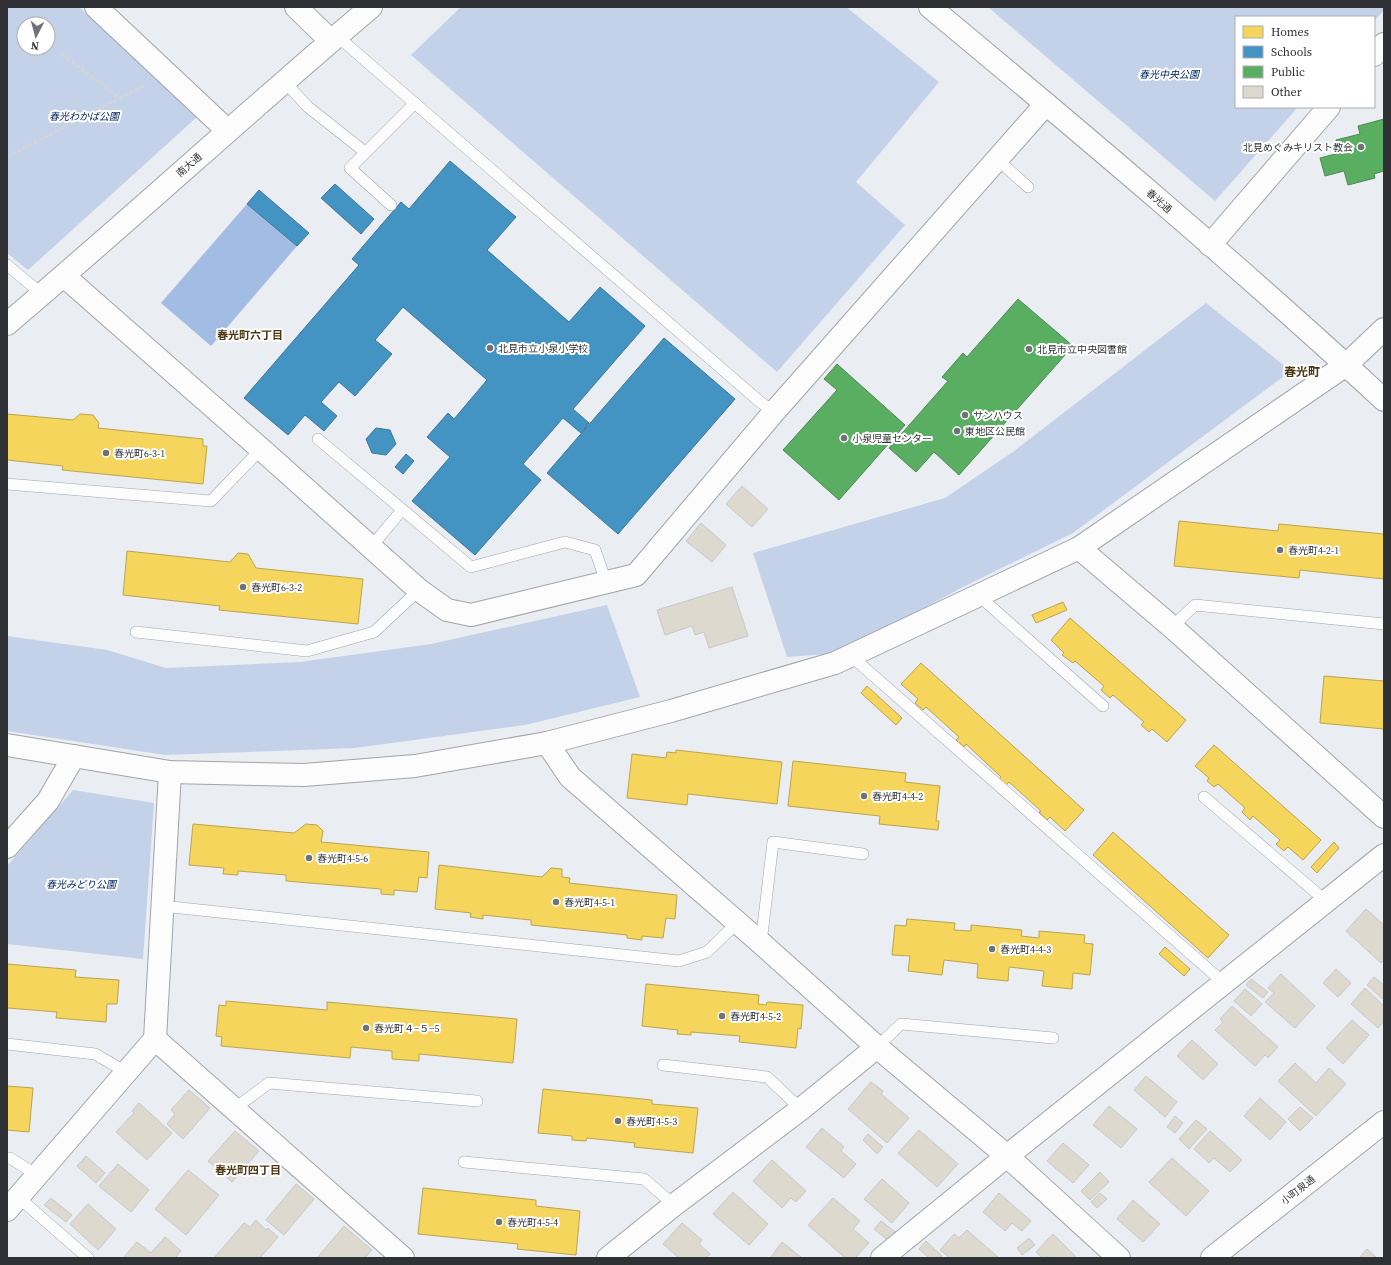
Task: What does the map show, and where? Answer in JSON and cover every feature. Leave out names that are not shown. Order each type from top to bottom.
[{"type":"street","points":[[96,7],[228,131]]},
{"type":"street","points":[[296,7],[334,38]]},
{"type":"street","name":"南大通","points":[[7,324],[64,276],[371,7]]},
{"type":"street","name":"春光通","points":[[930,7],[1046,104],[1210,245],[1384,400]]},
{"type":"street","points":[[1375,54],[1384,44]]},
{"type":"street","points":[[64,276],[419,590],[447,610],[471,615],[636,575],[774,412],[1046,104]]},
{"type":"street","points":[[1210,245],[1328,108]]},
{"type":"street","points":[[7,745],[170,772],[304,775],[415,766],[547,743],[671,711],[836,664],[1079,548],[1346,365],[1384,329]]},
{"type":"street","points":[[1079,548],[1172,626],[1384,817]]},
{"type":"street","points":[[547,743],[570,777],[761,943],[877,1048],[1007,1156],[1119,1258]]},
{"type":"street","points":[[7,847],[48,800],[74,756]]},
{"type":"street","points":[[13,1204],[155,1039],[170,772]]},
{"type":"street","points":[[882,1258],[1384,854]]},
{"type":"street","points":[[155,1039],[403,1258]]},
{"type":"street","points":[[608,1258],[674,1205],[801,1109],[877,1048]]},
{"type":"street","name":"小町泉通","points":[[1212,1258],[1384,1122]]},
{"type":"lane","points":[[334,38],[415,103],[774,412]]},
{"type":"lane","points":[[285,82],[308,108],[365,152]]},
{"type":"lane","points":[[390,205],[350,168],[415,103]]},
{"type":"lane","points":[[998,160],[1028,187]]},
{"type":"lane","points":[[7,265],[42,294]]},
{"type":"lane","points":[[318,439],[471,567],[565,542],[595,550],[606,582]]},
{"type":"lane","points":[[7,484],[211,501],[261,449]]},
{"type":"lane","points":[[371,547],[402,510]]},
{"type":"lane","points":[[136,632],[307,651],[374,632],[419,590]]},
{"type":"lane","points":[[978,596],[1103,706]]},
{"type":"lane","points":[[1172,626],[1195,605],[1384,624]]},
{"type":"lane","points":[[851,656],[1224,983]]},
{"type":"lane","points":[[1204,797],[1326,901]]},
{"type":"lane","points":[[761,943],[773,842],[862,854]]},
{"type":"lane","points":[[162,906],[679,961],[707,952],[737,923]]},
{"type":"lane","points":[[877,1048],[901,1024],[1053,1038]]},
{"type":"lane","points":[[7,1044],[95,1054],[126,1072]]},
{"type":"lane","points":[[663,1064],[767,1077],[801,1109]]},
{"type":"lane","points":[[234,1109],[269,1083],[477,1101]]},
{"type":"lane","points":[[7,1158],[10,1158],[37,1175]]},
{"type":"lane","points":[[464,1162],[644,1180],[674,1205]]},
{"type":"lane","points":[[13,1204],[88,1258]]},
{"type":"path","points":[[62,54],[119,98]]},
{"type":"path","points":[[7,157],[166,73]]},
{"type":"green space","name":"春光わかば公園","points":[[7,7],[79,7],[197,117],[28,270],[7,253]]},
{"type":"green space","points":[[461,7],[846,7],[939,82],[856,182],[905,225],[777,372],[411,55]]},
{"type":"green space","name":"春光中央公園","points":[[988,7],[1384,7],[1384,10],[1375,20],[1375,16],[1235,16],[1235,108],[1297,108],[1215,201]]},
{"type":"green space","points":[[1206,303],[1291,371],[1073,533],[961,588],[841,653],[787,657],[753,553],[945,498],[1014,451]]},
{"type":"green space","points":[[607,605],[640,697],[525,725],[355,748],[165,755],[7,731],[7,636],[107,650],[166,668],[300,662],[431,644]]},
{"type":"green space","name":"春光みどり公園","points":[[73,790],[154,803],[143,959],[7,944],[7,866]]},
{"type":"water","points":[[247,204],[297,246],[211,346],[161,303]]},
{"type":"building: Homes","name":"春光町6-3-1","points":[[7,414],[73,420],[80,414],[93,415],[99,423],[98,428],[203,439],[203,446],[207,446],[203,484],[62,470],[63,466],[7,460]]},
{"type":"building: Homes","name":"春光町4-2-1","points":[[1179,521],[1278,531],[1279,524],[1384,534],[1384,579],[1300,570],[1299,578],[1174,566]]},
{"type":"building: Homes","name":"春光町6-3-2","points":[[127,551],[230,562],[238,553],[248,554],[256,568],[363,579],[358,624],[219,610],[220,606],[123,595]]},
{"type":"building: Homes","points":[[1063,602],[1067,610],[1036,623],[1032,615]]},
{"type":"building: Homes","points":[[1070,618],[1186,720],[1167,742],[1152,729],[1149,732],[1141,725],[1144,722],[1113,695],[1110,698],[1101,690],[1104,686],[1075,661],[1073,663],[1062,655],[1064,653],[1051,640]]},
{"type":"building: Homes","points":[[921,663],[1084,810],[1065,831],[1050,817],[1047,820],[1039,812],[1041,811],[1009,782],[1006,785],[999,779],[1001,777],[966,744],[964,747],[956,740],[959,737],[926,707],[923,710],[915,703],[918,699],[901,684]]},
{"type":"building: Homes","points":[[1324,676],[1384,681],[1384,729],[1320,723]]},
{"type":"building: Homes","points":[[867,686],[902,718],[896,725],[861,693]]},
{"type":"building: Homes","points":[[1214,745],[1321,840],[1303,860],[1288,847],[1284,851],[1276,844],[1280,840],[1253,816],[1250,820],[1242,812],[1245,808],[1218,784],[1214,787],[1207,781],[1209,778],[1195,766]]},
{"type":"building: Homes","points":[[676,750],[782,762],[777,804],[688,794],[687,805],[627,798],[632,754],[666,758],[667,752],[676,753]]},
{"type":"building: Homes","name":"春光町4-4-2","points":[[793,761],[906,773],[905,782],[940,786],[936,821],[939,821],[938,830],[879,824],[880,816],[788,806]]},
{"type":"building: Homes","name":"春光町4-5-6","points":[[193,824],[294,833],[306,824],[317,825],[323,831],[321,842],[429,852],[427,878],[419,877],[417,892],[394,890],[394,895],[381,894],[381,889],[286,881],[286,875],[238,871],[238,875],[223,874],[224,868],[189,865]]},
{"type":"building: Homes","points":[[1113,832],[1229,935],[1208,958],[1093,855]]},
{"type":"building: Homes","points":[[1334,842],[1339,848],[1317,873],[1311,867]]},
{"type":"building: Homes","name":"春光町4-5-1","points":[[439,865],[542,877],[551,868],[562,869],[562,877],[570,878],[569,883],[677,895],[675,919],[666,918],[663,938],[642,936],[642,940],[627,938],[627,935],[531,925],[531,920],[483,915],[483,919],[470,917],[471,913],[435,909]]},
{"type":"building: Homes","name":"春光町4-4-3","points":[[907,919],[955,923],[954,930],[971,931],[971,925],[1022,930],[1021,936],[1039,938],[1039,931],[1085,935],[1084,943],[1093,944],[1090,975],[1073,973],[1072,989],[1042,986],[1044,971],[1009,967],[1008,981],[977,978],[978,964],[944,960],[942,975],[908,971],[910,956],[892,955],[895,925],[906,926]]},
{"type":"building: Homes","points":[[1165,947],[1190,969],[1184,976],[1159,954]]},
{"type":"building: Homes","points":[[7,964],[76,970],[75,977],[119,980],[117,1004],[107,1004],[106,1022],[56,1018],[57,1012],[8,1008],[7,1010]]},
{"type":"building: Homes","name":"春光町4-5-2","points":[[646,984],[759,995],[758,1004],[766,1005],[767,1002],[803,1005],[801,1029],[798,1028],[796,1048],[739,1042],[740,1036],[691,1032],[691,1035],[677,1034],[678,1030],[642,1026]]},
{"type":"building: Homes","name":"春光町４−５−5","points":[[226,1001],[327,1010],[327,1002],[517,1019],[513,1063],[419,1054],[419,1061],[392,1059],[392,1051],[351,1047],[350,1058],[221,1046],[222,1037],[216,1036],[219,1005],[226,1006]]},
{"type":"building: Homes","points":[[7,1086],[33,1088],[29,1132],[7,1130]]},
{"type":"building: Homes","name":"春光町4-5-3","points":[[543,1089],[652,1100],[652,1104],[698,1108],[693,1153],[634,1147],[635,1143],[587,1138],[586,1141],[572,1140],[572,1136],[538,1133]]},
{"type":"building: Homes","name":"春光町4-5-4","points":[[423,1188],[536,1200],[536,1206],[580,1211],[576,1255],[517,1249],[518,1244],[418,1234]]},
{"type":"building: Schools","points":[[450,161],[516,217],[487,250],[569,322],[600,287],[645,326],[573,409],[589,423],[581,433],[563,418],[523,464],[541,480],[475,555],[412,501],[450,457],[427,437],[448,413],[454,419],[487,380],[403,307],[375,340],[392,354],[355,396],[339,382],[321,402],[337,416],[324,431],[305,415],[288,435],[244,398],[359,265],[352,259],[401,202],[409,209]]},
{"type":"building: Schools","points":[[335,184],[374,219],[361,234],[321,198]]},
{"type":"building: Schools","points":[[259,190],[309,233],[297,246],[247,204]]},
{"type":"building: Schools","points":[[664,338],[735,399],[618,534],[547,473]]},
{"type":"building: Schools","points":[[376,428],[390,430],[396,444],[386,455],[372,453],[366,439]]},
{"type":"building: Schools","points":[[406,454],[414,461],[403,474],[395,467]]},
{"type":"building: Public","name":"北見めぐみキリスト教会","points":[[1384,119],[1384,171],[1374,174],[1375,178],[1348,185],[1344,171],[1325,176],[1320,158],[1339,153],[1336,140],[1360,134],[1358,126]]},
{"type":"building: Public","name":"サンハウス","points":[[1018,299],[1073,346],[959,475],[934,452],[916,472],[889,448],[948,381],[942,377],[963,353],[967,357]]},
{"type":"building: Public","name":"小泉児童センター","points":[[837,364],[905,425],[839,500],[783,450],[837,390],[824,379]]},
{"type":"building: Other","points":[[742,486],[768,509],[752,527],[726,504]]},
{"type":"building: Other","points":[[701,523],[726,545],[712,562],[686,541]]},
{"type":"building: Other","points":[[732,587],[748,636],[709,648],[704,632],[695,635],[692,626],[665,635],[657,610]]},
{"type":"building: Other","points":[[1366,909],[1384,925],[1384,960],[1381,963],[1346,931]]},
{"type":"building: Other","points":[[1336,969],[1351,983],[1338,997],[1323,983]]},
{"type":"building: Other","points":[[1281,974],[1315,1006],[1295,1028],[1265,1002],[1274,993],[1268,988]]},
{"type":"building: Other","points":[[1374,977],[1384,985],[1384,1000],[1367,985]]},
{"type":"building: Other","points":[[1251,979],[1268,992],[1263,998],[1246,985]]},
{"type":"building: Other","points":[[1365,988],[1384,1006],[1384,1021],[1378,1028],[1351,1004]]},
{"type":"building: Other","points":[[1245,989],[1262,1004],[1251,1016],[1234,1001]]},
{"type":"building: Other","points":[[1232,1006],[1278,1047],[1268,1058],[1265,1055],[1255,1066],[1215,1030],[1223,1022],[1220,1019]]},
{"type":"building: Other","points":[[1352,1020],[1369,1035],[1343,1064],[1326,1048]]},
{"type":"building: Other","points":[[1192,1040],[1218,1064],[1203,1080],[1177,1056]]},
{"type":"building: Other","points":[[1295,1063],[1316,1083],[1329,1068],[1346,1084],[1316,1116],[1278,1081]]},
{"type":"building: Other","points":[[1146,1076],[1177,1102],[1165,1117],[1134,1090]]},
{"type":"building: Other","points":[[871,1082],[883,1091],[881,1094],[909,1118],[887,1143],[848,1109]]},
{"type":"building: Other","points":[[189,1090],[210,1108],[183,1139],[167,1124],[175,1114],[171,1110]]},
{"type":"building: Other","points":[[1260,1098],[1286,1122],[1270,1140],[1244,1116]]},
{"type":"building: Other","points":[[139,1103],[172,1133],[147,1160],[116,1132],[134,1113],[132,1111]]},
{"type":"building: Other","points":[[1109,1106],[1137,1129],[1121,1148],[1093,1125]]},
{"type":"building: Other","points":[[1300,1107],[1313,1118],[1300,1131],[1288,1119]]},
{"type":"building: Other","points":[[1175,1116],[1183,1123],[1175,1133],[1167,1127]]},
{"type":"building: Other","points":[[1196,1120],[1207,1129],[1189,1149],[1179,1139]]},
{"type":"building: Other","points":[[822,1128],[844,1147],[841,1151],[856,1164],[844,1178],[806,1147]]},
{"type":"building: Other","points":[[919,1130],[958,1164],[937,1187],[898,1153]]},
{"type":"building: Other","points":[[235,1131],[259,1151],[232,1182],[208,1161]]},
{"type":"building: Other","points":[[1210,1131],[1242,1160],[1230,1172],[1214,1158],[1209,1163],[1194,1149]]},
{"type":"building: Other","points":[[868,1134],[883,1147],[877,1154],[863,1140]]},
{"type":"building: Other","points":[[1063,1143],[1089,1165],[1073,1183],[1047,1161]]},
{"type":"building: Other","points":[[86,1156],[105,1173],[96,1183],[77,1166]]},
{"type":"building: Other","points":[[1172,1158],[1209,1191],[1186,1216],[1149,1182]]},
{"type":"building: Other","points":[[772,1160],[806,1191],[796,1202],[791,1198],[782,1208],[753,1181]]},
{"type":"building: Other","points":[[118,1164],[149,1190],[131,1212],[99,1186]]},
{"type":"building: Other","points":[[188,1170],[219,1195],[186,1235],[155,1209]]},
{"type":"building: Other","points":[[1100,1172],[1109,1182],[1090,1200],[1081,1191]]},
{"type":"building: Other","points":[[882,1179],[909,1203],[892,1223],[864,1199]]},
{"type":"building: Other","points":[[296,1184],[314,1199],[284,1235],[266,1220]]},
{"type":"building: Other","points":[[733,1192],[768,1224],[749,1245],[713,1214]]},
{"type":"building: Other","points":[[999,1193],[1031,1221],[1022,1231],[1012,1223],[1005,1231],[983,1212]]},
{"type":"building: Other","points":[[1100,1193],[1107,1199],[1097,1208],[1091,1202]]},
{"type":"building: Other","points":[[51,1198],[72,1215],[66,1222],[44,1205]]},
{"type":"building: Other","points":[[833,1198],[860,1221],[853,1229],[869,1243],[855,1258],[845,1258],[808,1225]]},
{"type":"building: Other","points":[[1133,1200],[1160,1224],[1143,1242],[1117,1219]]},
{"type":"building: Other","points":[[88,1204],[116,1229],[98,1250],[70,1224]]},
{"type":"building: Other","points":[[256,1220],[266,1230],[268,1228],[278,1237],[260,1258],[214,1258],[244,1223],[250,1227]]},
{"type":"building: Other","points":[[881,1221],[897,1233],[890,1242],[874,1229]]},
{"type":"building: Other","points":[[682,1223],[702,1240],[699,1244],[710,1254],[706,1258],[679,1258],[663,1244]]},
{"type":"building: Other","points":[[344,1226],[372,1250],[365,1258],[317,1258]]},
{"type":"building: Other","points":[[967,1230],[999,1258],[950,1258],[940,1250],[954,1234],[959,1238]]},
{"type":"building: Other","points":[[1053,1234],[1077,1258],[1042,1258],[1036,1252]]},
{"type":"building: Other","points":[[165,1237],[181,1251],[175,1258],[123,1258],[137,1242],[151,1253]]},
{"type":"building: Other","points":[[1029,1238],[1035,1245],[1022,1255],[1017,1248]]},
{"type":"building: Other","points":[[926,1241],[942,1256],[940,1258],[929,1258],[919,1249]]},
{"type":"building: Other","points":[[782,1242],[802,1258],[770,1258]]},
{"type":"building: Other","points":[[1367,1249],[1377,1258],[1359,1258]]},
{"type":"place","name":"北見めぐみキリスト教会","points":[[1361,147]]},
{"type":"place","name":"北見市立小泉小学校","points":[[490,348]]},
{"type":"place","name":"北見市立中央図書館","points":[[1029,349]]},
{"type":"place","name":"サンハウス","points":[[965,415]]},
{"type":"place","name":"東地区公民館","points":[[957,431]]},
{"type":"place","name":"小泉児童センター","points":[[844,438]]},
{"type":"place","name":"春光町6-3-1","points":[[106,453]]},
{"type":"place","name":"春光町4-2-1","points":[[1280,550]]},
{"type":"place","name":"春光町6-3-2","points":[[243,587]]},
{"type":"place","name":"春光町4-4-2","points":[[864,796]]},
{"type":"place","name":"春光町4-5-6","points":[[309,858]]},
{"type":"place","name":"春光町4-5-1","points":[[556,902]]},
{"type":"place","name":"春光町4-4-3","points":[[992,949]]},
{"type":"place","name":"春光町4-5-2","points":[[722,1016]]},
{"type":"place","name":"春光町４−５−5","points":[[366,1028]]},
{"type":"place","name":"春光町4-5-3","points":[[618,1121]]},
{"type":"place","name":"春光町4-5-4","points":[[499,1222]]},
{"type":"district","name":"春光町六丁目","points":[[250,335]]},
{"type":"district","name":"春光町","points":[[1302,372]]},
{"type":"district","name":"春光町四丁目","points":[[248,1170]]}]
